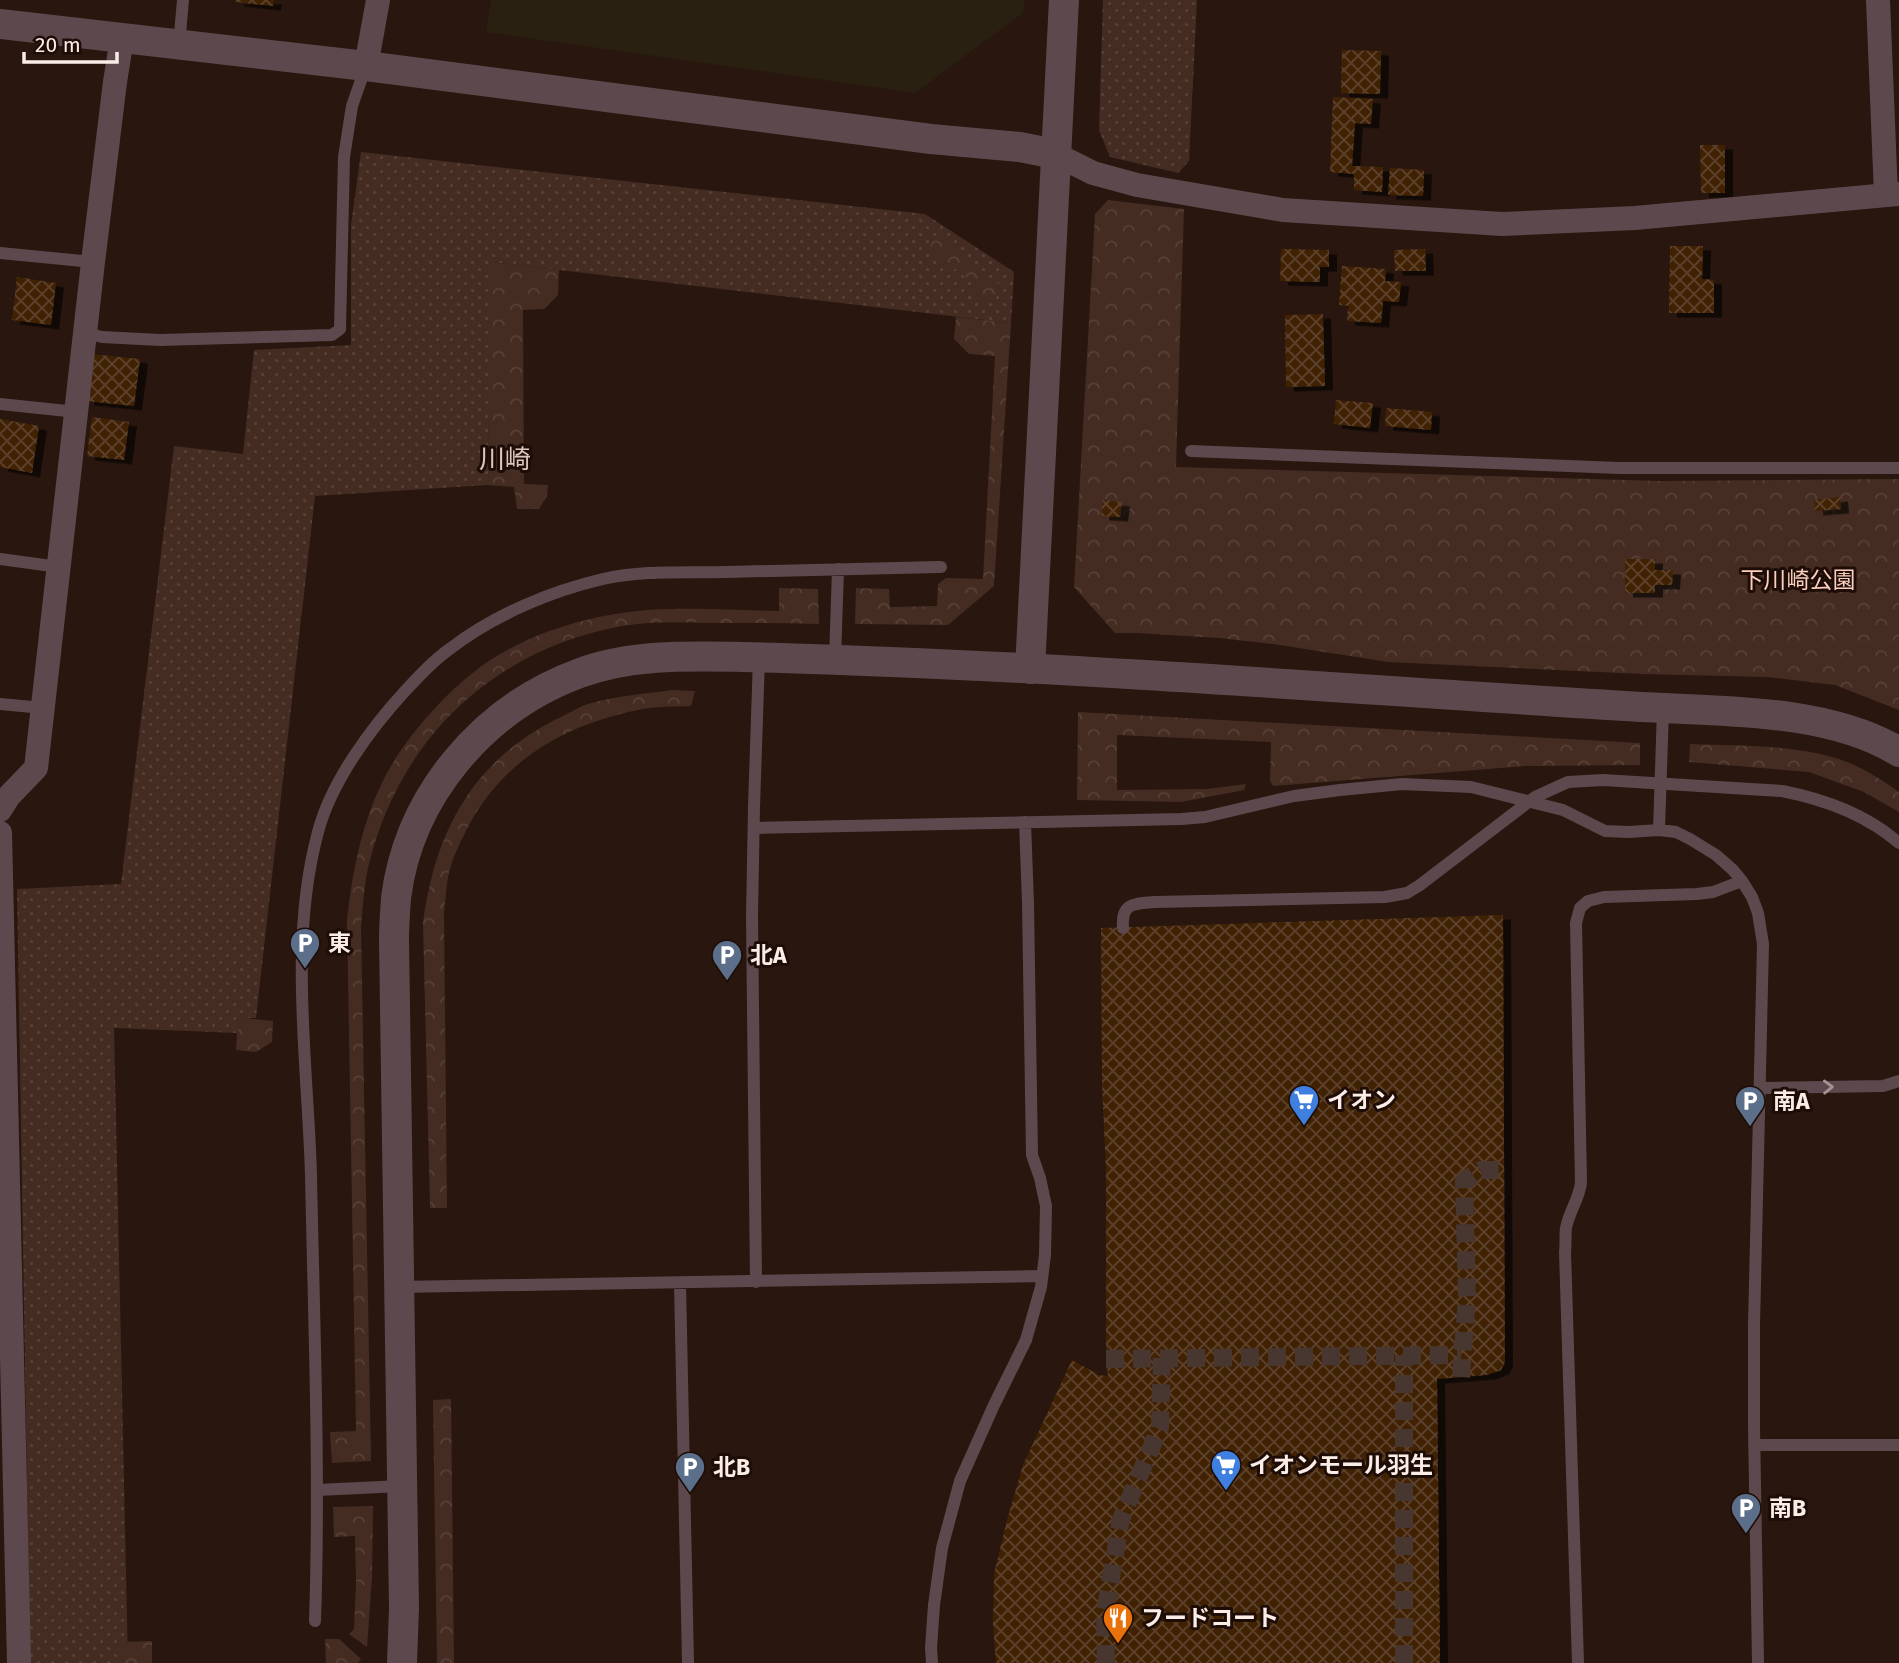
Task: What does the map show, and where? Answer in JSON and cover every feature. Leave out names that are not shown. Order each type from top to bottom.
[{"type":"street","points":[[366,66],[378,0]]},
{"type":"street","points":[[1030,669],[1064,0]]},
{"type":"street","points":[[0,24],[366,66],[931,139],[1020,147],[1055,154],[1093,173],[1138,185],[1283,210],[1502,224],[1635,218],[1892,195],[1878,0]]},
{"type":"street","points":[[0,810],[9,796],[36,768],[114,82],[122,38]]},
{"type":"street","points":[[402,1663],[404,1608],[394,940],[397,895],[407,853],[431,794],[474,740],[524,701],[580,672],[608,664],[680,656],[835,660],[1743,711],[1813,721],[1851,730],[1886,743],[1899,752]]},
{"type":"street","points":[[0,833],[15,1651]]},
{"type":"lane","points":[[179,45],[183,0]]},
{"type":"lane","points":[[85,334],[160,340],[332,335],[340,329],[344,157],[352,106],[366,66]]},
{"type":"lane","points":[[0,253],[93,262]]},
{"type":"lane","points":[[0,404],[77,412]]},
{"type":"lane","points":[[1191,451],[1619,468],[1899,468]]},
{"type":"lane","points":[[0,559],[59,567]]},
{"type":"lane","points":[[315,1621],[318,1544],[310,1149],[301,968],[309,874],[318,830],[346,770],[388,710],[427,668],[450,648],[490,621],[538,600],[605,579],[654,573],[941,567]]},
{"type":"lane","points":[[835,660],[838,569]]},
{"type":"lane","points":[[756,1282],[752,929],[759,658]]},
{"type":"lane","points":[[0,704],[43,708]]},
{"type":"lane","points":[[1659,830],[1664,708]]},
{"type":"lane","points":[[1124,928],[1122,916],[1126,909],[1135,904],[1385,897],[1407,893],[1535,797],[1568,782],[1603,780],[1792,793],[1842,808],[1899,843]]},
{"type":"lane","points":[[754,828],[1205,817],[1294,796],[1402,784],[1471,787],[1563,810],[1605,831],[1676,832],[1716,855],[1733,870],[1752,897],[1758,913],[1763,944],[1754,1325],[1758,1663]]},
{"type":"lane","points":[[932,1663],[934,1605],[941,1558],[960,1480],[1026,1340],[1041,1287],[1045,1255],[1046,1206],[1032,1156],[1025,822]]},
{"type":"lane","points":[[1578,1663],[1565,1252],[1566,1229],[1579,1197],[1581,1182],[1576,923],[1580,908],[1588,901],[1604,897],[1705,894],[1742,881]]},
{"type":"lane","points":[[1760,1088],[1883,1086],[1899,1081]]},
{"type":"lane","points":[[399,1287],[1042,1276]]},
{"type":"lane","points":[[681,1283],[688,1663]]},
{"type":"lane","points":[[1754,1445],[1899,1445]]},
{"type":"lane","points":[[317,1490],[402,1486]]},
{"type":"shaded area","points":[[491,0],[1024,0],[1023,13],[915,93],[486,32]]},
{"type":"green space","points":[[1103,0],[1197,0],[1189,161],[1178,173],[1110,157],[1099,130]]},
{"type":"green space","points":[[361,152],[925,214],[1014,272],[1011,323],[491,262],[488,485],[315,496],[256,1018],[244,1018],[237,1033],[114,1028],[128,1663],[30,1663],[17,889],[121,884],[174,446],[243,454],[254,350],[351,345],[351,225]]},
{"type":"green space","name":"下川崎公園","points":[[1108,200],[1184,209],[1176,467],[1660,481],[1899,479],[1899,710],[1835,685],[1767,677],[1388,662],[1219,638],[1115,633],[1074,587],[1095,214]]},
{"type":"green space","points":[[939,236],[954,248],[975,273],[1001,285],[992,301],[986,304],[965,276],[933,260],[929,254],[931,243]]},
{"type":"green space","points":[[490,262],[559,270],[558,295],[544,309],[523,310],[524,484],[548,485],[547,496],[539,509],[517,509],[514,487],[488,485]]},
{"type":"green space","points":[[956,317],[1011,323],[994,586],[948,625],[855,624],[856,588],[889,589],[890,607],[937,606],[938,584],[946,578],[983,579],[995,356],[969,354],[954,339]]},
{"type":"green space","points":[[779,588],[818,589],[819,624],[656,623],[622,626],[576,638],[533,655],[494,678],[459,706],[429,739],[404,777],[384,819],[369,864],[361,927],[371,1461],[332,1463],[330,1432],[356,1431],[347,921],[358,850],[382,783],[416,730],[446,696],[479,668],[523,642],[584,621],[635,611],[779,611]]},
{"type":"green space","points":[[672,690],[695,691],[691,706],[643,709],[590,723],[542,747],[521,762],[501,780],[484,801],[458,847],[449,874],[444,912],[447,1208],[430,1208],[423,923],[437,858],[449,829],[463,802],[481,777],[529,735],[588,704]]},
{"type":"green space","points":[[1078,712],[1640,743],[1640,765],[1526,766],[1273,786],[1270,781],[1271,742],[1117,735],[1117,790],[1207,789],[1246,784],[1244,790],[1181,802],[1077,800]]},
{"type":"green space","points":[[1690,744],[1786,748],[1842,760],[1872,774],[1899,792],[1899,812],[1864,792],[1809,772],[1689,762]]},
{"type":"green space","points":[[244,1018],[273,1021],[272,1042],[256,1052],[236,1050],[237,1033]]},
{"type":"green space","points":[[451,1399],[454,1663],[437,1663],[433,1400]]},
{"type":"green space","points":[[373,1506],[367,1647],[349,1634],[354,1629],[355,1536],[334,1537],[333,1507]]},
{"type":"green space","points":[[325,1639],[339,1639],[361,1659],[358,1663],[326,1663]]},
{"type":"green space","points":[[152,1641],[152,1663],[120,1663],[120,1642]]},
{"type":"building","points":[[236,0],[274,0],[273,6]]},
{"type":"building","points":[[1342,50],[1381,51],[1380,94],[1341,93]]},
{"type":"building","points":[[1333,97],[1373,99],[1371,124],[1355,123],[1352,166],[1383,167],[1382,192],[1354,190],[1354,174],[1330,172]]},
{"type":"building","points":[[1700,145],[1725,145],[1725,193],[1701,193]]},
{"type":"building","points":[[1390,168],[1424,170],[1423,196],[1388,195]]},
{"type":"building","points":[[1670,246],[1703,246],[1702,279],[1714,280],[1714,313],[1669,313]]},
{"type":"building","points":[[1281,249],[1329,250],[1329,267],[1320,267],[1320,282],[1280,281]]},
{"type":"building","points":[[1425,249],[1426,271],[1395,271],[1394,250]]},
{"type":"building","points":[[1342,266],[1386,269],[1385,281],[1401,282],[1399,302],[1383,301],[1381,323],[1347,321],[1348,306],[1339,305]]},
{"type":"building","points":[[17,277],[56,283],[51,325],[12,320]]},
{"type":"building","points":[[1323,314],[1325,386],[1286,387],[1285,315]]},
{"type":"building","points":[[91,354],[140,359],[134,406],[86,401]]},
{"type":"building","points":[[1336,400],[1373,403],[1370,428],[1334,424]]},
{"type":"building","points":[[1386,408],[1432,412],[1431,430],[1385,426]]},
{"type":"building","points":[[92,417],[129,422],[124,460],[87,456]]},
{"type":"building","points":[[0,419],[39,426],[32,473],[0,467]]},
{"type":"building","points":[[1840,497],[1841,509],[1815,511],[1814,500]]},
{"type":"building","points":[[1103,500],[1122,502],[1120,517],[1101,516]]},
{"type":"building","points":[[1625,559],[1655,559],[1655,570],[1673,570],[1672,585],[1655,585],[1655,593],[1625,593]]},
{"type":"building","name":"イオン","points":[[1503,915],[1505,1362],[1501,1370],[1487,1375],[1437,1379],[1440,1663],[996,1663],[994,1574],[1023,1465],[1072,1360],[1099,1375],[1108,1376],[1101,928]]},
{"type":"tunnel","points":[[1461,1377],[1467,1297],[1464,1181],[1481,1170],[1504,1170]]},
{"type":"tunnel","points":[[1404,1355],[1404,1663]]},
{"type":"tunnel","points":[[1106,1359],[1461,1355]]},
{"type":"tunnel","points":[[1106,1663],[1105,1613],[1121,1519],[1160,1427],[1162,1358]]},
{"type":"place","name":"東","points":[[305,970]]},
{"type":"place","name":"北A","points":[[727,982]]},
{"type":"place","name":"イオン","points":[[1304,1127]]},
{"type":"place","name":"南A","points":[[1750,1128]]},
{"type":"place","name":"イオンモール羽生","points":[[1226,1492]]},
{"type":"place","name":"北B","points":[[690,1494]]},
{"type":"place","name":"南B","points":[[1746,1535]]},
{"type":"place","name":"フードコート","points":[[1118,1645]]},
{"type":"district","name":"川崎","points":[[505,459]]}]
